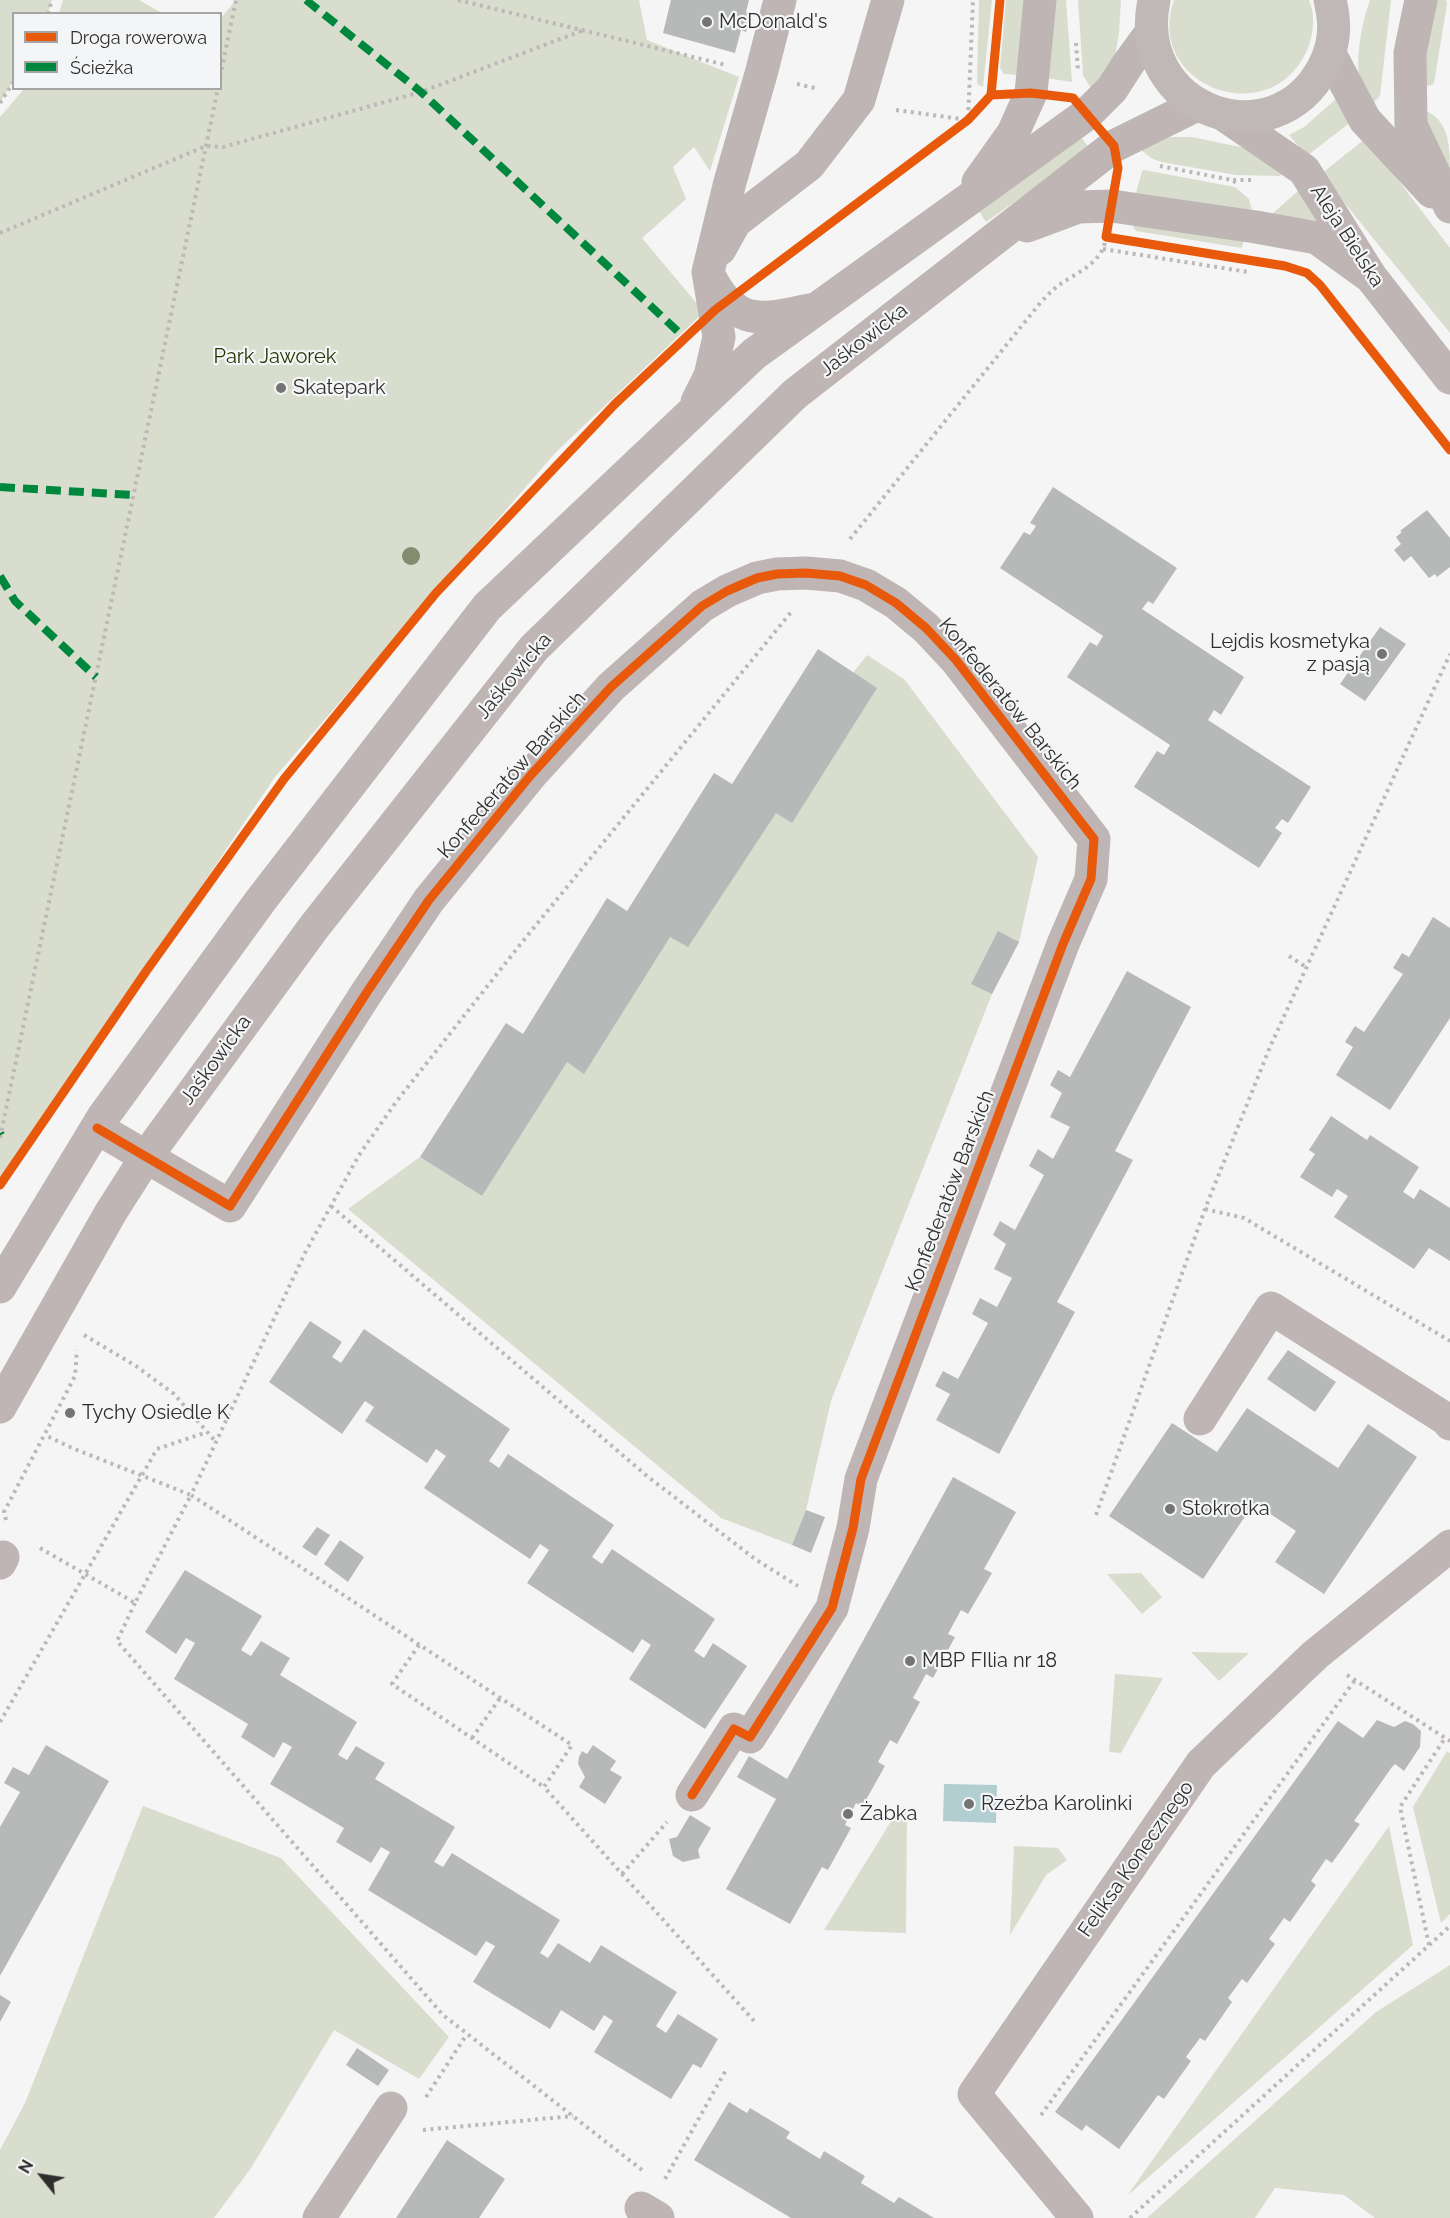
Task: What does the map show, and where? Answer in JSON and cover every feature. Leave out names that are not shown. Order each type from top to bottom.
[{"type":"main road","points":[[1154,0],[1150,34],[1158,62],[1174,87],[1210,110],[1251,116],[1276,110],[1300,97],[1318,78],[1330,54],[1337,5]]},
{"type":"street","points":[[691,414],[710,376],[719,337],[708,272],[780,0]]},
{"type":"street","points":[[708,272],[735,222],[808,165],[859,100],[888,0]]},
{"type":"street","points":[[961,205],[1013,133],[1031,93],[1040,0]]},
{"type":"street","points":[[1421,0],[1410,53],[1411,125],[1450,209]]},
{"type":"street","points":[[0,1287],[97,1128],[261,900],[487,607],[754,354],[1087,114],[1113,89],[1150,34]]},
{"type":"street","points":[[1330,54],[1365,120],[1450,209]]},
{"type":"street","name":"Jaśkowicka","points":[[0,1407],[111,1212],[146,1157],[314,927],[534,648],[795,394],[1114,146],[1210,110]]},
{"type":"street","name":"Aleja Bielska","points":[[1210,110],[1304,170],[1371,278],[1450,378]]},
{"type":"street","points":[[730,182],[740,202],[759,204]]},
{"type":"street","points":[[997,237],[1078,207],[1112,206],[1317,238],[1371,278]]},
{"type":"street","points":[[708,272],[718,293],[737,312],[768,319],[819,308]]},
{"type":"street","name":"Konfederatów Barskich","points":[[146,1157],[230,1206],[354,1011],[429,900],[530,776],[611,687],[702,606],[727,591],[757,578],[777,574],[840,576],[866,585],[896,603],[926,628],[956,660],[1094,839],[1090,879],[1063,944],[861,1479],[853,1528],[832,1608],[750,1737],[734,1729],[692,1795]]},
{"type":"street","points":[[97,1128],[146,1157]]},
{"type":"street","points":[[1200,1419],[1271,1308],[1446,1419],[1450,1424]]},
{"type":"street","name":"Feliksa Konecznego","points":[[1077,2218],[974,2094],[1201,1764],[1315,1655],[1450,1546]]},
{"type":"street","points":[[319,2218],[391,2108]]},
{"type":"path","points":[[222,67],[236,0]]},
{"type":"path","points":[[458,0],[698,58]]},
{"type":"path","points":[[968,120],[973,0]]},
{"type":"path","points":[[0,233],[206,146],[223,147],[235,144],[421,92],[585,30]]},
{"type":"path","points":[[0,103],[12,84]]},
{"type":"path","points":[[0,1138],[218,90]]},
{"type":"path","points":[[1156,165],[1232,180],[1242,188]]},
{"type":"path","points":[[727,2068],[654,2204],[573,2116],[443,2015],[117,1641],[191,1495],[305,1253],[359,1155],[410,1084],[523,941],[1041,302],[1057,286],[1081,271],[1103,249],[1106,237],[1117,238]]},
{"type":"path","points":[[1103,249],[1248,272]]},
{"type":"path","points":[[1096,1515],[1205,1209],[1270,1047],[1450,654]]},
{"type":"path","points":[[1288,956],[1306,967]]},
{"type":"path","points":[[331,1206],[647,1476],[754,1559],[832,1608]]},
{"type":"path","points":[[1205,1209],[1244,1218],[1450,1341]]},
{"type":"path","points":[[4,1550],[4,1512],[75,1376],[75,1361],[81,1333],[136,1366],[174,1394],[216,1442]]},
{"type":"path","points":[[0,1722],[157,1449],[207,1432]]},
{"type":"path","points":[[45,1435],[191,1495],[572,1745],[544,1787]]},
{"type":"path","points":[[34,1544],[135,1603]]},
{"type":"path","points":[[419,1645],[392,1684],[544,1787],[754,2021]]},
{"type":"path","points":[[1315,1655],[1448,1740],[1400,1806],[1429,1945]]},
{"type":"path","points":[[1035,2123],[1354,1680]]},
{"type":"path","points":[[472,1738],[500,1698]]},
{"type":"path","points":[[622,1874],[692,1795]]},
{"type":"path","points":[[1130,2218],[1450,1926]]},
{"type":"path","points":[[415,2131],[573,2116]]},
{"type":"green space","points":[[0,0],[52,0],[48,12],[12,12],[12,83],[0,103]]},
{"type":"green space","points":[[63,0],[139,0],[160,12],[59,12]]},
{"type":"green space","name":"Park Jaworek","points":[[236,0],[639,0],[647,40],[739,77],[710,171],[694,147],[673,167],[686,199],[642,238],[704,312],[556,452],[275,777],[0,1185],[0,117],[23,90],[222,90],[222,17]]},
{"type":"green space","points":[[979,0],[992,0],[983,87],[977,82]]},
{"type":"green space","points":[[1006,0],[1029,0],[1020,75],[1004,74],[1000,68]]},
{"type":"green space","points":[[1055,0],[1066,0],[1072,82],[1046,78]]},
{"type":"green space","points":[[1078,0],[1121,0],[1114,61],[1092,90],[1083,75]]},
{"type":"green space","points":[[1174,0],[1309,0],[1313,17],[1311,40],[1292,73],[1270,88],[1244,94],[1218,89],[1194,77],[1177,57],[1170,31]]},
{"type":"green space","points":[[1370,0],[1391,0],[1380,96],[1370,106],[1360,78],[1358,57]]},
{"type":"green space","points":[[1432,0],[1446,0],[1447,4],[1434,83],[1422,87]]},
{"type":"green space","points":[[1336,99],[1352,121],[1307,156],[1289,135],[1304,127]]},
{"type":"green space","points":[[1426,111],[1440,122],[1444,129],[1449,145],[1450,173],[1426,139]]},
{"type":"green space","points":[[1080,136],[1090,149],[986,222],[978,210]]},
{"type":"green space","points":[[1192,137],[1245,148],[1285,172],[1280,176],[1236,175],[1161,162],[1141,150],[1163,138]]},
{"type":"green space","points":[[1366,138],[1450,248],[1450,333],[1321,174]]},
{"type":"green space","points":[[1144,170],[1235,187],[1249,199],[1252,210],[1136,193]]},
{"type":"green space","points":[[1298,191],[1326,223],[1272,214]]},
{"type":"green space","points":[[1134,222],[1244,239],[1242,248],[1136,231],[1133,227]]},
{"type":"green space","points":[[867,655],[904,679],[1038,857],[1019,942],[992,994],[831,1401],[806,1510],[792,1545],[721,1518],[348,1209],[420,1157],[482,1196],[551,1060]]},
{"type":"green space","points":[[1141,1573],[1162,1597],[1142,1614],[1107,1574]]},
{"type":"green space","points":[[1191,1652],[1249,1653],[1219,1681]]},
{"type":"green space","points":[[1115,1674],[1163,1678],[1121,1753],[1109,1752]]},
{"type":"green space","points":[[1447,1751],[1450,1753],[1450,1914],[1441,1923],[1413,1807]]},
{"type":"green space","points":[[143,1806],[281,1858],[449,2037],[419,2079],[334,2030],[251,2168],[214,2218],[0,2218],[0,2150],[25,2103]]},
{"type":"green space","points":[[898,1810],[907,1810],[906,1933],[824,1930]]},
{"type":"green space","points":[[1389,1826],[1413,1945],[1127,2196]]},
{"type":"green space","points":[[1014,1846],[1058,1848],[1067,1860],[1046,1875],[1010,1935]]},
{"type":"green space","points":[[1450,1965],[1450,2218],[1375,2218],[1344,2195],[1275,2188],[1255,2218],[1147,2218],[1376,2012]]},
{"type":"water","points":[[944,1784],[997,1785],[996,1823],[943,1821]]},
{"type":"building","name":"McDonald's","points":[[671,0],[749,0],[746,12],[751,14],[746,32],[741,30],[735,53],[663,33]]},
{"type":"building","points":[[1053,487],[1177,568],[1153,604],[1148,601],[1142,609],[1244,677],[1221,715],[1214,710],[1208,720],[1311,787],[1288,823],[1282,819],[1275,828],[1282,833],[1259,868],[1134,787],[1157,751],[1164,755],[1170,745],[1067,677],[1090,642],[1097,646],[1103,636],[1000,568],[1024,532],[1030,535],[1036,526],[1030,523]]},
{"type":"building","points":[[1427,510],[1450,538],[1450,567],[1437,577],[1435,574],[1429,578],[1411,556],[1404,562],[1394,550],[1401,544],[1396,537],[1402,532],[1400,531]]},
{"type":"building","points":[[1380,627],[1406,644],[1365,701],[1340,684]]},
{"type":"building","points":[[818,649],[877,688],[792,823],[776,813],[688,947],[670,937],[584,1074],[567,1062],[482,1196],[420,1157],[506,1023],[523,1034],[607,898],[627,911],[714,773],[732,784]]},
{"type":"building","points":[[1433,917],[1450,928],[1450,1018],[1390,1110],[1336,1075],[1353,1047],[1345,1042],[1355,1026],[1364,1032],[1403,974],[1393,968],[1402,953],[1409,957]]},
{"type":"building","points":[[998,931],[1019,942],[992,994],[971,984]]},
{"type":"building","points":[[1127,971],[1191,1007],[1115,1151],[1133,1160],[1057,1302],[1075,1312],[999,1454],[936,1420],[950,1394],[935,1386],[943,1371],[958,1379],[988,1323],[972,1314],[980,1298],[997,1307],[1012,1278],[994,1269],[1006,1244],[993,1235],[1000,1221],[1015,1230],[1044,1175],[1029,1166],[1038,1149],[1053,1159],[1070,1127],[1050,1117],[1062,1093],[1050,1085],[1058,1070],[1070,1077]]},
{"type":"building","points":[[1331,1116],[1367,1140],[1370,1135],[1419,1167],[1403,1192],[1414,1199],[1420,1189],[1450,1208],[1450,1261],[1429,1248],[1414,1269],[1334,1217],[1348,1196],[1337,1189],[1332,1197],[1300,1177],[1315,1154],[1309,1150]]},
{"type":"building","points":[[310,1321],[342,1342],[332,1357],[341,1363],[364,1329],[510,1429],[489,1461],[499,1468],[508,1454],[614,1525],[592,1557],[602,1564],[612,1549],[715,1619],[694,1651],[704,1658],[713,1643],[747,1666],[705,1729],[629,1679],[651,1645],[642,1639],[633,1653],[527,1583],[549,1550],[540,1544],[530,1559],[424,1488],[446,1456],[436,1449],[427,1463],[365,1421],[374,1407],[365,1401],[342,1434],[269,1382]]},
{"type":"building","points":[[1288,1350],[1336,1382],[1315,1412],[1267,1379]]},
{"type":"building","points":[[1247,1408],[1338,1468],[1368,1424],[1417,1457],[1324,1594],[1275,1562],[1296,1531],[1254,1503],[1203,1579],[1109,1516],[1172,1423],[1217,1452]]},
{"type":"building","points":[[953,1477],[1016,1512],[984,1569],[992,1573],[968,1614],[961,1610],[948,1634],[955,1637],[933,1678],[926,1674],[913,1698],[920,1702],[897,1744],[890,1740],[878,1762],[885,1766],[862,1807],[856,1803],[845,1825],[851,1828],[828,1870],[822,1867],[790,1924],[726,1889],[776,1799],[737,1777],[749,1756],[787,1779]]},
{"type":"building","points":[[806,1510],[825,1517],[811,1553],[792,1545]]},
{"type":"building","points":[[317,1527],[330,1535],[316,1556],[302,1547]]},
{"type":"building","points":[[340,1540],[364,1557],[348,1582],[324,1564]]},
{"type":"building","points":[[185,1570],[262,1616],[241,1650],[251,1656],[261,1641],[290,1658],[280,1675],[357,1722],[338,1755],[347,1760],[356,1746],[385,1763],[375,1779],[455,1827],[434,1862],[443,1867],[452,1853],[560,1920],[540,1953],[548,1958],[558,1943],[590,1963],[601,1945],[677,1992],[656,2026],[666,2033],[678,2014],[718,2039],[701,2068],[693,2064],[671,2099],[594,2052],[613,2021],[604,2015],[594,2031],[561,2010],[550,2029],[473,1982],[495,1946],[486,1941],[476,1956],[368,1890],[390,1852],[381,1847],[371,1863],[336,1842],[344,1828],[270,1784],[292,1747],[283,1742],[274,1758],[241,1737],[248,1724],[174,1679],[195,1643],[186,1638],[176,1654],[145,1632]]},
{"type":"building","points":[[1377,1720],[1394,1727],[1405,1721],[1413,1724],[1421,1731],[1420,1747],[1404,1771],[1395,1764],[1392,1767],[1354,1821],[1360,1824],[1332,1863],[1326,1859],[1311,1881],[1316,1885],[1290,1922],[1284,1918],[1269,1939],[1275,1944],[1247,1983],[1242,1979],[1228,1998],[1232,2002],[1205,2041],[1200,2038],[1186,2057],[1191,2061],[1164,2099],[1158,2095],[1119,2149],[1086,2125],[1082,2131],[1055,2112],[1338,1721],[1363,1738]]},
{"type":"building","points":[[46,1745],[109,1781],[0,1976],[0,1827],[20,1792],[4,1783],[13,1767],[29,1775]]},
{"type":"building","points":[[593,1745],[616,1761],[610,1770],[622,1777],[605,1804],[579,1787],[585,1777],[578,1764],[579,1757],[582,1751],[587,1754]]},
{"type":"building","points":[[690,1815],[711,1828],[698,1850],[700,1858],[683,1862],[673,1856],[669,1839],[677,1837]]},
{"type":"building","points":[[0,1995],[11,2002],[0,2022]]},
{"type":"building","points":[[357,2048],[389,2070],[378,2086],[346,2065]]},
{"type":"building","points":[[729,2102],[747,2113],[750,2108],[790,2132],[786,2138],[820,2159],[824,2151],[865,2176],[861,2183],[894,2203],[899,2197],[934,2218],[791,2218],[694,2160]]},
{"type":"building","points":[[447,2140],[505,2179],[479,2218],[396,2218]]},
{"type":"marked path","points":[[306,0],[421,92],[685,338]]},
{"type":"marked path","points":[[0,487],[133,495]]},
{"type":"marked path","points":[[0,576],[15,601],[96,677]]},
{"type":"cycle path","points":[[0,1185],[147,970],[284,779],[436,593],[615,404],[715,310],[968,120],[991,95],[1000,0]]},
{"type":"cycle path","points":[[991,95],[1031,93],[1073,98],[1114,146],[1118,168],[1106,237],[1285,266],[1307,273],[1320,285],[1450,450]]},
{"type":"cycle path","points":[[97,1128],[230,1206],[367,992],[429,900],[530,776],[611,687],[702,606],[727,591],[757,578],[777,574],[806,573],[840,576],[866,585],[896,603],[926,628],[956,660],[1094,839],[1091,879],[1063,944],[861,1479],[853,1528],[832,1608],[750,1737],[734,1729],[692,1795]]},
{"type":"place","name":"McDonald's","points":[[707,22]]},
{"type":"place","name":"Skatepark","points":[[281,388]]},
{"type":"place","name":"Lejdis kosmetyka z pasją","points":[[1382,654]]},
{"type":"place","name":"Tychy Osiedle K","points":[[70,1413]]},
{"type":"place","name":"Stokrotka","points":[[1170,1509]]},
{"type":"place","name":"MBP FIlia nr 18","points":[[910,1661]]},
{"type":"place","name":"Rzeźba Karolinki","points":[[969,1804]]},
{"type":"place","name":"Żabka","points":[[848,1814]]}]
